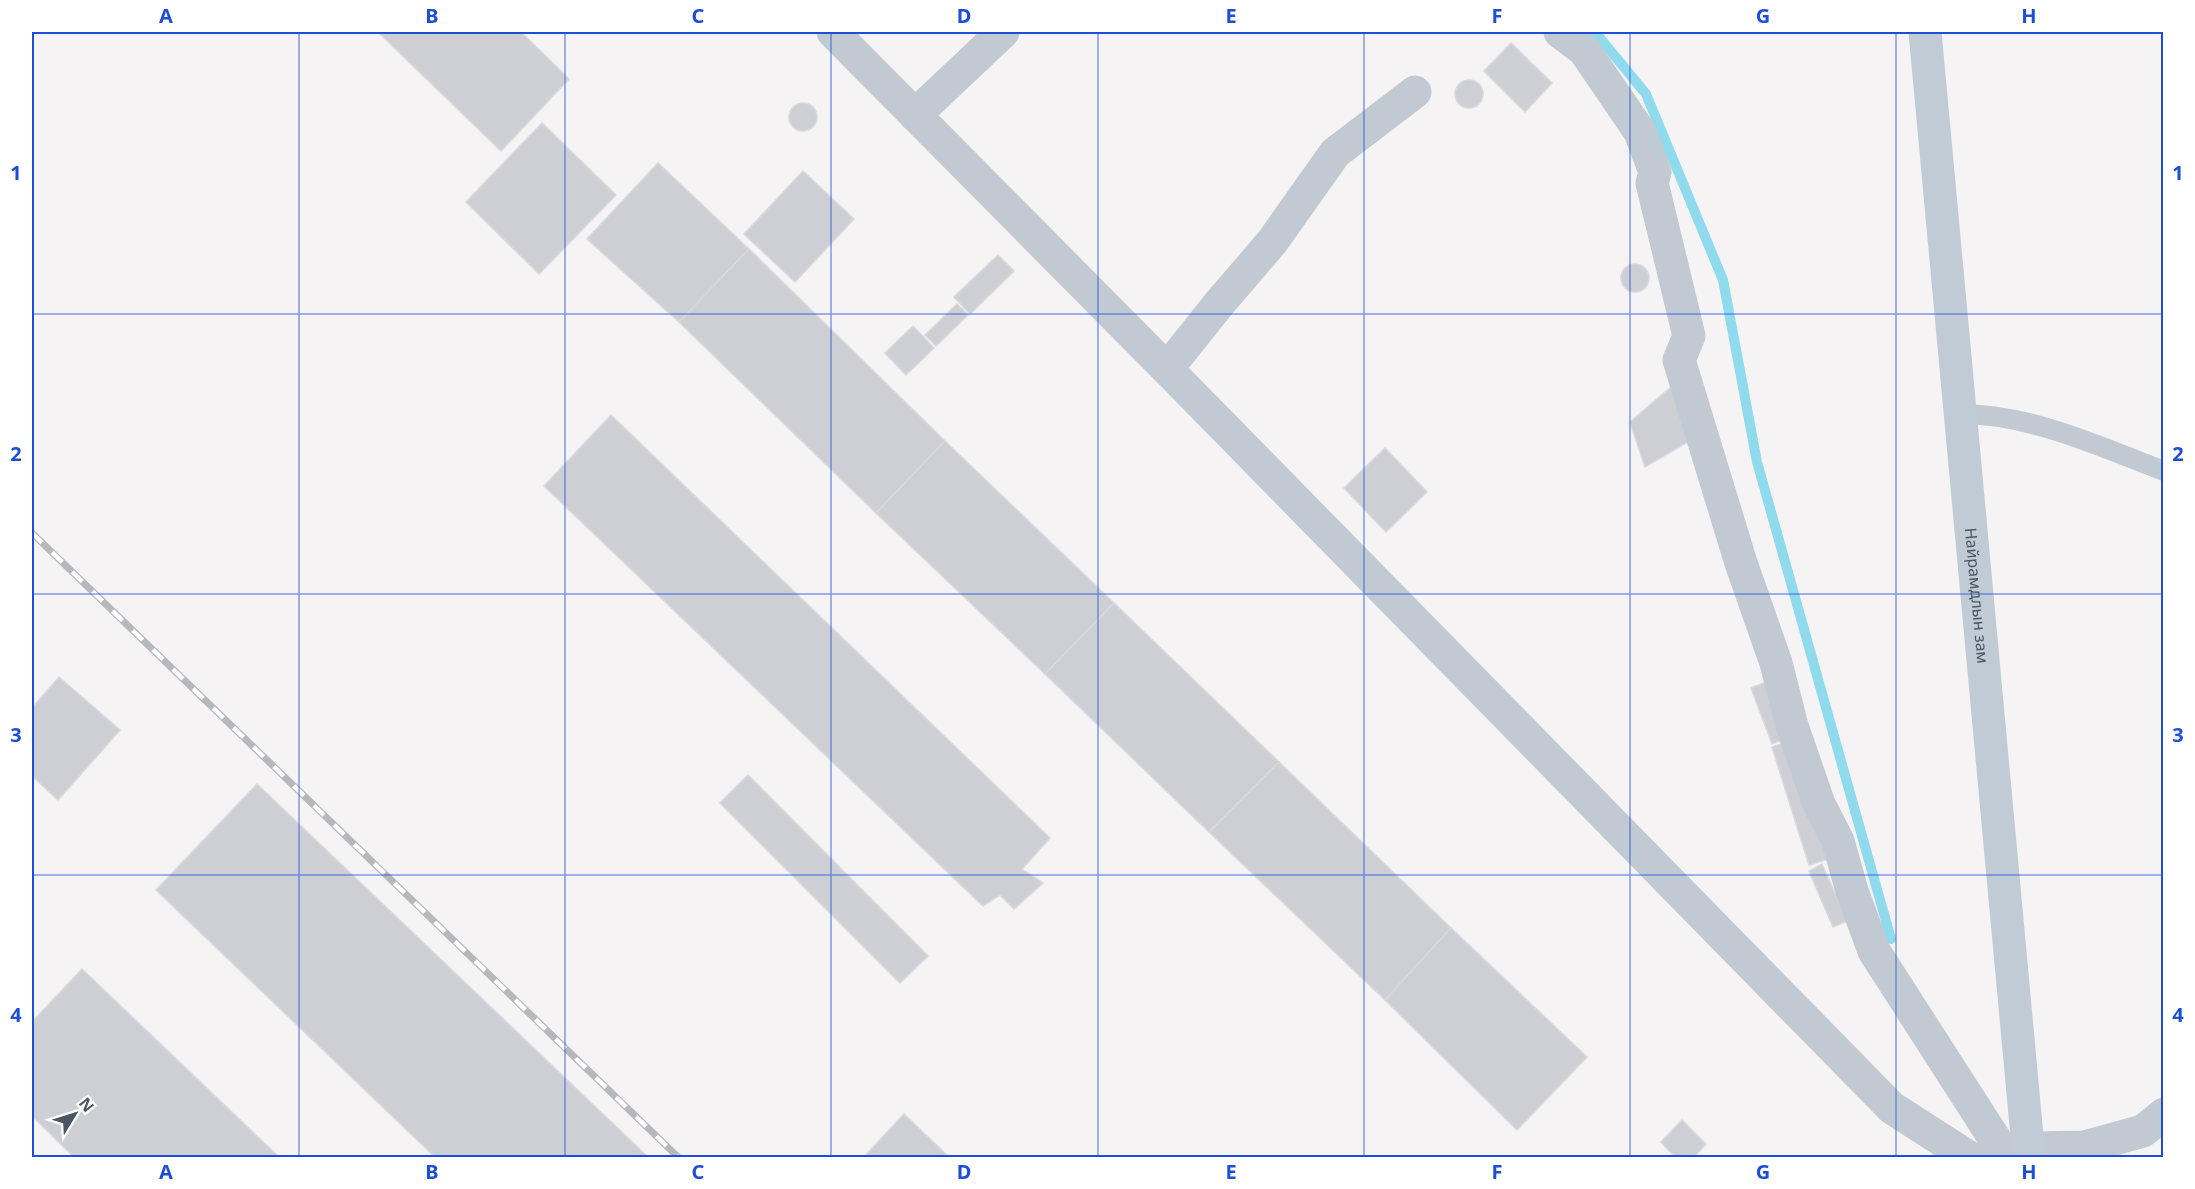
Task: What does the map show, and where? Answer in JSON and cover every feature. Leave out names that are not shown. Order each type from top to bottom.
[{"type":"main road","name":"Найрамдлын зам","points":[[1925,32],[1960,414],[2021,1154]]},
{"type":"street","points":[[833,32],[1892,1108],[1970,1158]]},
{"type":"street","points":[[915,115],[1002,32]]},
{"type":"street","points":[[1560,32],[1584,50],[1640,132],[1654,172],[1652,183],[1689,336],[1679,360],[1737,552],[1776,663],[1792,726],[1819,804],[1838,841],[1852,891],[1874,951],[2021,1154],[2085,1148],[2157,1130]]},
{"type":"street","points":[[1167,369],[1272,242],[1335,153],[1415,92]]},
{"type":"lane","points":[[1960,414],[1985,414],[2048,428],[2163,471]]},
{"type":"building","points":[[378,32],[521,32],[569,79],[501,151]]},
{"type":"building","points":[[1511,43],[1552,83],[1525,112],[1484,71]]},
{"type":"building","points":[[1469,80],[1479,84],[1483,94],[1479,104],[1469,108],[1459,104],[1455,94],[1459,84]]},
{"type":"building","points":[[803,103],[813,107],[817,117],[813,127],[803,131],[793,127],[789,117],[793,107]]},
{"type":"building","points":[[542,123],[616,195],[539,274],[466,202]]},
{"type":"building","points":[[658,163],[749,249],[679,322],[587,239]]},
{"type":"building","points":[[803,171],[854,219],[795,282],[744,234]]},
{"type":"building","points":[[749,249],[945,441],[876,513],[679,322]]},
{"type":"building","points":[[998,255],[1014,271],[970,314],[954,297]]},
{"type":"building","points":[[1635,264],[1645,268],[1649,278],[1645,288],[1635,292],[1625,288],[1621,278],[1625,268]]},
{"type":"building","points":[[957,304],[968,315],[936,346],[925,335]]},
{"type":"building","points":[[913,326],[934,348],[906,375],[885,353]]},
{"type":"building","points":[[1671,387],[1688,442],[1645,467],[1630,422]]},
{"type":"building","points":[[611,415],[1050,838],[1022,869],[1043,883],[1014,909],[1000,895],[983,906],[544,486]]},
{"type":"building","points":[[945,441],[1114,603],[1045,674],[876,513]]},
{"type":"building","points":[[1385,448],[1427,492],[1386,532],[1344,488]]},
{"type":"building","points":[[1114,603],[1279,762],[1209,832],[1045,674]]},
{"type":"building","points":[[59,677],[120,730],[58,800],[32,776],[32,708]]},
{"type":"building","points":[[1766,682],[1787,738],[1772,744],[1751,688]]},
{"type":"building","points":[[1790,741],[1828,859],[1809,865],[1772,747]]},
{"type":"building","points":[[1279,762],[1451,928],[1385,1000],[1209,832]]},
{"type":"building","points":[[748,775],[928,956],[900,983],[720,803]]},
{"type":"building","points":[[257,784],[649,1158],[436,1158],[156,890]]},
{"type":"building","points":[[1822,864],[1847,921],[1833,927],[1809,871]]},
{"type":"building","points":[[1451,928],[1587,1057],[1517,1130],[1385,1000]]},
{"type":"building","points":[[82,969],[280,1158],[75,1158],[32,1116],[32,1022]]},
{"type":"building","points":[[904,1114],[950,1158],[863,1158]]},
{"type":"building","points":[[1682,1120],[1706,1144],[1693,1158],[1676,1158],[1661,1142]]},
{"type":"waterway","points":[[1595,32],[1646,94],[1723,280],[1757,462],[1891,939]]},
{"type":"railway","points":[[32,533],[679,1158]]}]
